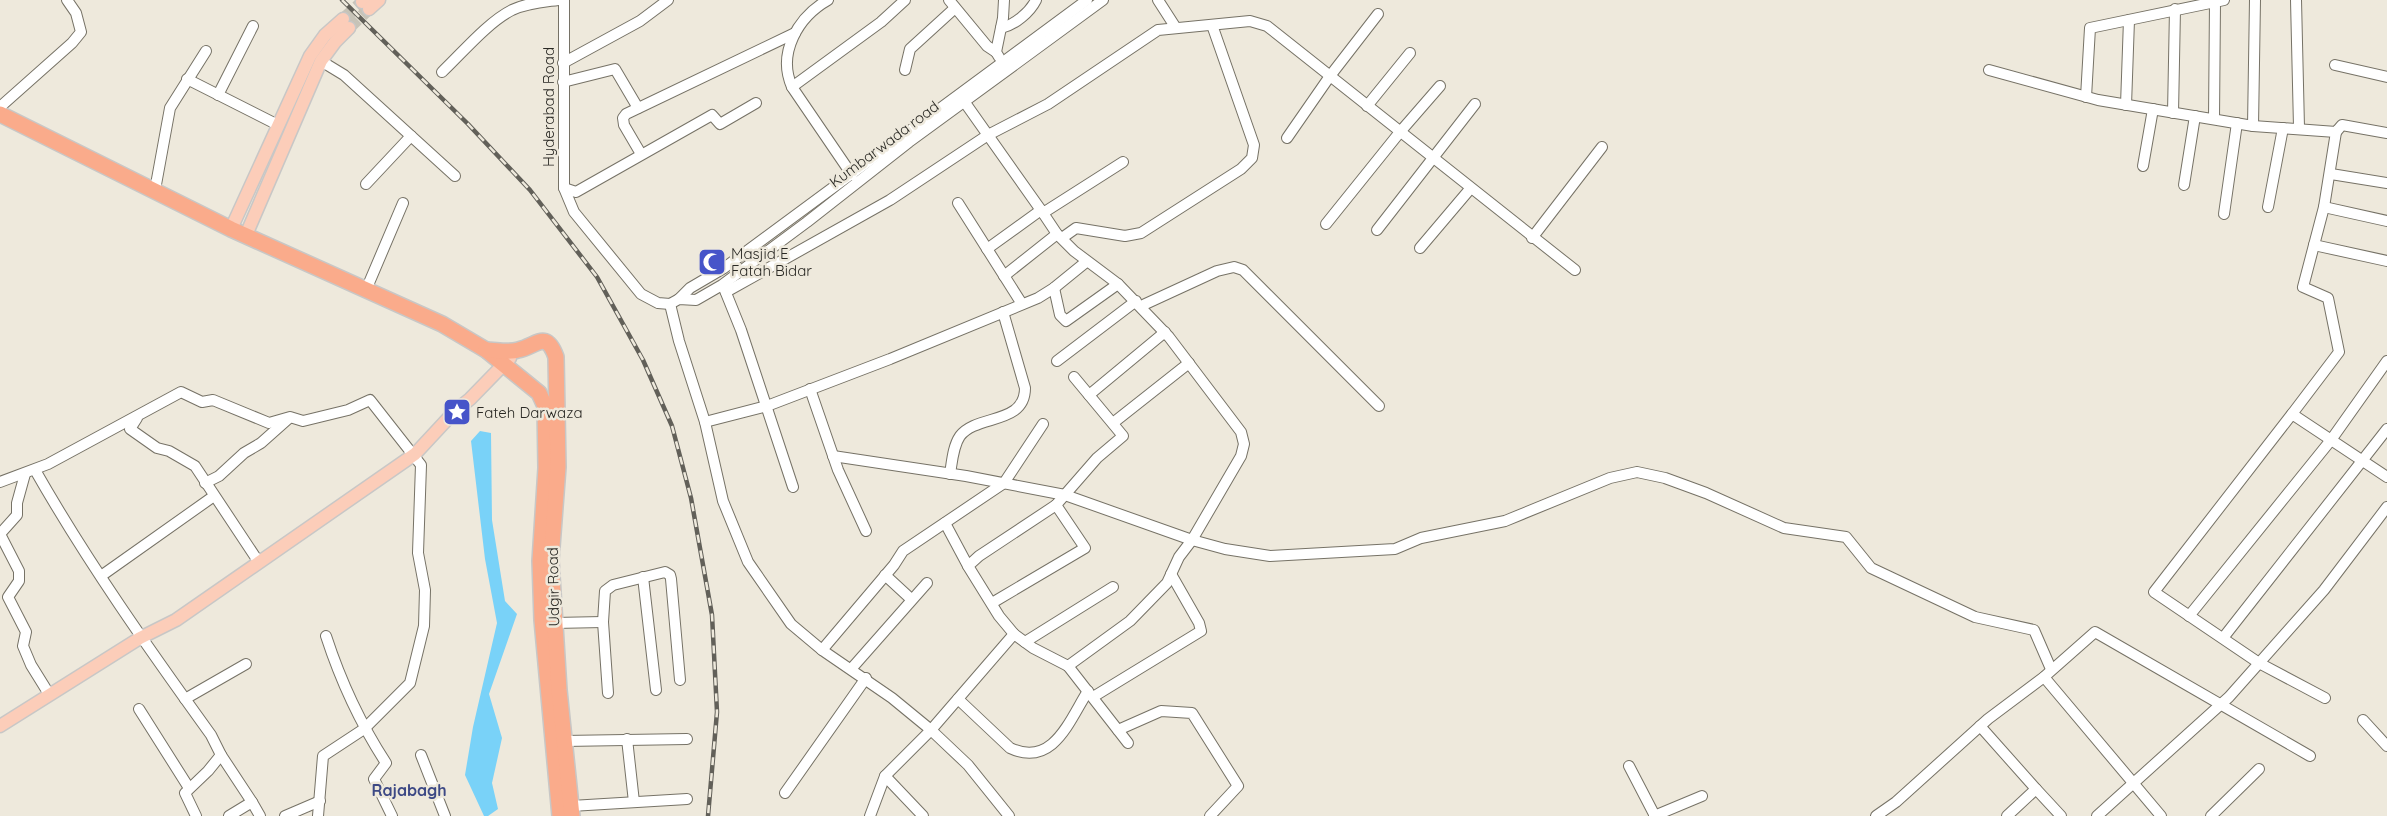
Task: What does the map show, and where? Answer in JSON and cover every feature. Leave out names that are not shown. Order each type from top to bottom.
[{"type":"highway","points":[[0,114],[238,232],[442,324],[486,350],[503,365]]},
{"type":"highway","name":"Udgir Road","points":[[518,351],[538,341],[545,341],[550,344],[556,356],[558,467],[551,560],[568,813]]},
{"type":"highway","points":[[486,350],[518,351]]},
{"type":"highway","name":"Udgir Road","points":[[503,365],[540,393],[545,406],[546,468],[540,561],[547,690],[568,813]]},
{"type":"main road","points":[[346,24],[321,62],[238,232],[278,125],[310,56],[325,35],[346,24]]},
{"type":"main road","points":[[0,726],[140,638],[176,620],[258,561],[318,523],[415,454],[455,411],[470,400],[518,351]]},
{"type":"street","points":[[0,107],[72,43],[80,32],[76,13],[67,0]]},
{"type":"street","points":[[442,72],[499,18],[513,9],[532,3],[574,0]]},
{"type":"street","points":[[563,63],[640,21],[668,0]]},
{"type":"street","points":[[828,0],[814,9],[795,33],[787,50],[788,75],[792,87],[852,175]]},
{"type":"street","points":[[792,87],[881,22],[905,0]]},
{"type":"street","points":[[996,52],[1002,28],[1004,0]]},
{"type":"street","points":[[1002,28],[1010,26],[1032,7],[1036,0]]},
{"type":"street","name":"Kumbarwada road","points":[[574,212],[641,294],[658,303],[696,300],[724,288],[909,142],[962,98],[1001,62],[1087,0]]},
{"type":"street","name":"Kumbarwada road","points":[[674,302],[690,288],[724,268],[852,175],[1103,0]]},
{"type":"street","points":[[1158,0],[1176,28]]},
{"type":"street","points":[[2253,126],[2255,0]]},
{"type":"street","points":[[2296,0],[2299,128]]},
{"type":"street","points":[[2086,97],[2090,28],[2220,1],[2214,120]]},
{"type":"street","name":"Hyderabad Road","points":[[562,2],[564,188],[574,212]]},
{"type":"street","points":[[905,70],[910,49],[952,4],[987,46],[996,52],[1001,62]]},
{"type":"street","points":[[2172,113],[2175,10]]},
{"type":"street","points":[[1287,138],[1330,76],[1378,14]]},
{"type":"street","points":[[2126,105],[2129,20]]},
{"type":"street","points":[[793,487],[767,406],[724,288],[890,200],[988,134],[1048,104],[1158,30],[1250,21],[1262,24],[1575,270]]},
{"type":"street","points":[[1004,276],[1059,236],[1076,228],[1125,236],[1142,233],[1241,169],[1252,158],[1254,145],[1212,25]]},
{"type":"street","points":[[218,95],[253,26]]},
{"type":"street","points":[[641,154],[624,125],[623,118],[626,114],[795,33]]},
{"type":"street","points":[[154,190],[170,108],[206,50]]},
{"type":"street","points":[[1367,106],[1410,53]]},
{"type":"street","points":[[321,62],[344,75],[455,176]]},
{"type":"street","points":[[2335,65],[2387,77]]},
{"type":"street","points":[[563,82],[615,69],[638,108]]},
{"type":"street","points":[[1989,70],[2086,97],[2126,105],[2253,126],[2336,132]]},
{"type":"street","points":[[187,79],[278,125]]},
{"type":"street","points":[[1326,224],[1400,132],[1440,86]]},
{"type":"street","points":[[962,98],[1059,236],[1086,262],[1118,284],[1165,332],[1241,432],[1244,444],[1236,467],[1192,540],[1179,557],[1167,583],[1130,621],[1068,666]]},
{"type":"street","points":[[564,188],[576,192],[712,115],[720,124],[756,103]]},
{"type":"street","points":[[1377,230],[1475,104]]},
{"type":"street","points":[[2143,166],[2153,109]]},
{"type":"street","points":[[2184,185],[2195,116]]},
{"type":"street","points":[[2224,214],[2237,123]]},
{"type":"street","points":[[2325,698],[2259,663],[2154,592],[2339,352],[2328,298],[2303,287],[2324,207],[2331,174],[2336,132],[2342,125],[2387,133]]},
{"type":"street","points":[[2268,207],[2283,128]]},
{"type":"street","points":[[366,184],[411,136]]},
{"type":"street","points":[[1532,238],[1602,147]]},
{"type":"street","points":[[987,249],[1122,162]]},
{"type":"street","points":[[2331,174],[2387,183]]},
{"type":"street","points":[[1420,248],[1470,189]]},
{"type":"street","points":[[366,290],[403,203]]},
{"type":"street","points":[[958,203],[1022,304]]},
{"type":"street","points":[[2324,207],[2387,221]]},
{"type":"street","points":[[2314,245],[2387,261]]},
{"type":"street","points":[[704,422],[767,406],[1003,312],[1054,288],[1086,262]]},
{"type":"street","points":[[1056,361],[1139,304],[1226,268],[1243,270],[1379,406]]},
{"type":"street","points":[[1054,288],[1060,315],[1066,321],[1073,318],[1118,284]]},
{"type":"street","points":[[674,302],[679,341],[704,422],[723,501],[748,562],[790,624],[822,650],[866,678],[931,730],[968,765],[1009,816]]},
{"type":"street","points":[[950,474],[961,436],[972,428],[1013,412],[1024,398],[1025,388],[1003,312]]},
{"type":"street","points":[[1089,395],[1165,332]]},
{"type":"street","points":[[2189,616],[2332,440],[2387,361]]},
{"type":"street","points":[[1113,423],[1189,363]]},
{"type":"street","points":[[968,566],[1056,505],[1097,458],[1123,436],[1074,377]]},
{"type":"street","points":[[810,390],[833,456],[866,531]]},
{"type":"street","points":[[0,482],[35,470],[181,392],[202,402],[213,400],[269,423],[290,417],[304,421],[348,410],[370,400],[415,454],[421,465],[418,553],[425,590],[424,626],[410,683],[364,729],[323,756],[318,816]]},
{"type":"street","points":[[2292,414],[2387,477]]},
{"type":"street","points":[[139,416],[130,429],[157,448],[169,451],[195,466],[258,561]]},
{"type":"street","points":[[205,483],[219,476],[244,453],[261,443],[290,417]]},
{"type":"street","points":[[822,650],[886,575],[903,551],[1004,483],[1043,424]]},
{"type":"street","points":[[2223,638],[2387,430]]},
{"type":"street","points":[[833,456],[1004,483],[1065,495],[1192,540],[1224,549],[1270,556],[1395,549],[1421,538],[1505,521],[1617,476],[1643,472],[1706,493],[1784,528],[1846,537],[1871,568],[1975,617],[2034,630],[2047,673],[2161,816]]},
{"type":"street","points":[[35,470],[60,514],[140,638],[211,735],[221,755],[260,816]]},
{"type":"street","points":[[25,474],[17,504],[17,515],[0,534],[19,571],[19,581],[4,595],[26,632],[23,646],[31,665],[49,694]]},
{"type":"street","points":[[101,576],[214,496]]},
{"type":"street","points":[[992,603],[1085,548],[1056,505]]},
{"type":"street","points":[[2097,816],[2221,704],[2324,590],[2387,507]]},
{"type":"street","points":[[945,523],[968,566],[1000,616],[1014,634],[1068,666],[1128,743]]},
{"type":"street","points":[[608,693],[603,622],[605,591],[613,585],[665,572],[670,575],[680,680]]},
{"type":"street","points":[[958,699],[1010,748],[1032,754],[1044,751],[1054,744],[1090,694],[1201,632],[1199,623],[1171,574]]},
{"type":"street","points":[[886,575],[911,599]]},
{"type":"street","points":[[644,577],[656,690]]},
{"type":"street","points":[[852,668],[927,583]]},
{"type":"street","points":[[1025,642],[1113,587]]},
{"type":"street","points":[[554,623],[603,622]]},
{"type":"street","points":[[1876,816],[1890,812],[1980,726],[2095,632],[2310,756]]},
{"type":"street","points":[[870,816],[885,776],[931,730],[1014,634]]},
{"type":"street","points":[[326,636],[337,670],[364,729],[386,763],[374,779],[392,816]]},
{"type":"street","points":[[185,698],[246,664]]},
{"type":"street","points":[[785,793],[866,678]]},
{"type":"street","points":[[139,709],[189,788]]},
{"type":"street","points":[[1118,730],[1161,710],[1192,713],[1238,786],[1210,816]]},
{"type":"street","points":[[2363,720],[2387,746]]},
{"type":"street","points":[[1980,726],[2061,816]]},
{"type":"street","points":[[564,740],[687,739]]},
{"type":"street","points":[[627,740],[634,802]]},
{"type":"street","points":[[196,816],[185,793],[221,755]]},
{"type":"street","points":[[421,755],[445,816]]},
{"type":"street","points":[[1629,766],[1655,816],[1702,796]]},
{"type":"street","points":[[2211,816],[2259,769]]},
{"type":"street","points":[[885,776],[923,816]]},
{"type":"street","points":[[2007,816],[2036,789]]},
{"type":"street","points":[[568,813],[634,802],[687,799]]},
{"type":"street","points":[[285,816],[320,801]]},
{"type":"street","points":[[229,816],[252,802]]},
{"type":"water","points":[[480,431],[491,433],[492,520],[505,601],[517,614],[489,694],[502,738],[492,783],[498,809],[488,816],[484,816],[465,775],[473,727],[497,623],[485,559],[471,441]]},
{"type":"tunnel","points":[[343,19],[362,2]]},
{"type":"tunnel","points":[[349,28],[369,9]]},
{"type":"railway","points":[[342,0],[468,124],[530,190],[597,277],[643,360],[672,426],[691,498],[712,615],[717,712],[708,816]]},
{"type":"place","name":"Masjid E Fatah Bidar","points":[[712,262]]},
{"type":"place","name":"Fateh Darwaza","points":[[457,412]]},
{"type":"district","name":"Rajabagh","points":[[409,790]]}]
